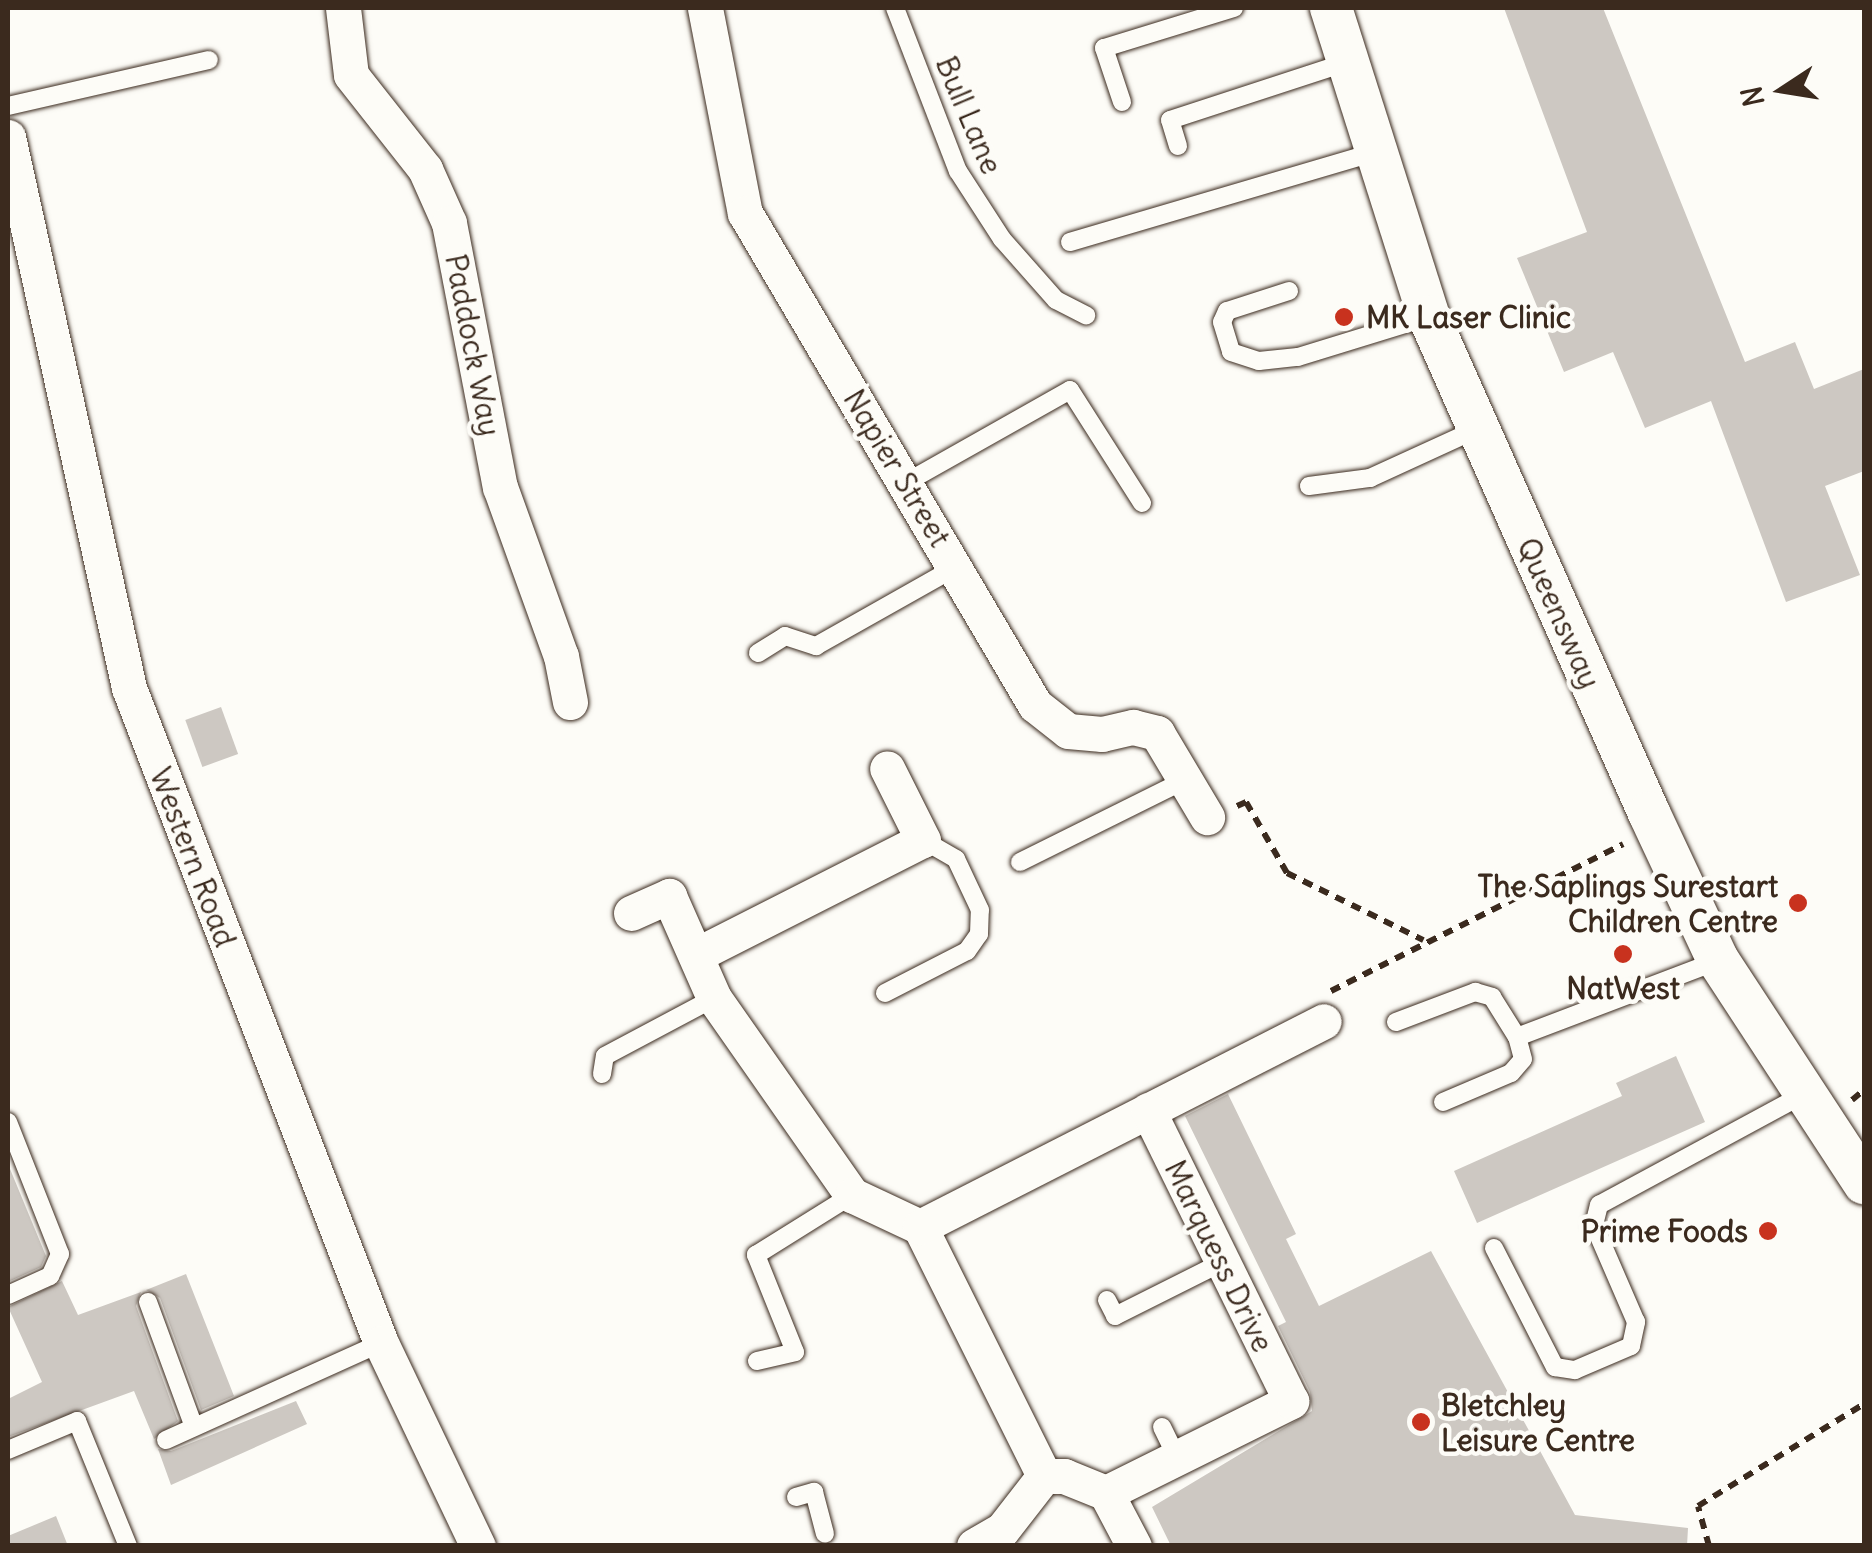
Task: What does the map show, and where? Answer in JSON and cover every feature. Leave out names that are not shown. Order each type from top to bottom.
[{"type":"street","name":"Paddock Way","points":[[343,8],[351,75],[425,169],[449,223],[500,487],[561,656],[570,702]]},
{"type":"street","name":"Napier Street","points":[[705,8],[745,213],[1042,715],[1080,734],[1133,727],[1157,733],[1208,817]]},
{"type":"street","name":"Queensway","points":[[1331,8],[1429,317],[1477,429],[1718,960],[1864,1183]]},
{"type":"street","name":"Western Road","points":[[8,137],[130,688],[382,1343],[478,1546]]},
{"type":"street","points":[[698,954],[922,840],[887,768]]},
{"type":"street","points":[[631,913],[668,896],[698,954],[714,998],[852,1194],[920,1227],[1054,1476],[1106,1494],[1134,1546]]},
{"type":"street","points":[[920,1227],[1148,1110],[1324,1008]]},
{"type":"street","name":"Marquess Drive","points":[[1106,1494],[1170,1442],[1240,1441],[1290,1402],[1148,1110]]},
{"type":"street","points":[[974,1546],[1002,1530],[1054,1476]]},
{"type":"lane","name":"Bull Lane","points":[[895,8],[958,171],[1002,240],[1056,300],[1086,315]]},
{"type":"lane","points":[[1122,102],[1104,48],[1234,8]]},
{"type":"lane","points":[[8,106],[210,60]]},
{"type":"lane","points":[[1178,146],[1170,120],[1348,62]]},
{"type":"lane","points":[[1070,242],[1376,152]]},
{"type":"lane","points":[[1289,292],[1227,311],[1222,322],[1231,352],[1259,361],[1298,357],[1429,317]]},
{"type":"lane","points":[[907,482],[1070,390],[1142,503]]},
{"type":"lane","points":[[1309,486],[1370,478],[1477,429]]},
{"type":"lane","points":[[758,653],[785,636],[816,646],[956,567]]},
{"type":"lane","points":[[1020,862],[1187,778]]},
{"type":"lane","points":[[884,993],[967,951],[979,934],[980,910],[956,859],[922,840]]},
{"type":"lane","points":[[1517,1037],[1718,960]]},
{"type":"lane","points":[[1396,1022],[1475,992],[1492,997],[1517,1037],[1522,1059],[1511,1073],[1443,1102]]},
{"type":"lane","points":[[602,1074],[606,1056],[714,998]]},
{"type":"lane","points":[[1494,1248],[1555,1368],[1575,1370],[1631,1346],[1636,1322],[1594,1225],[1599,1205],[1804,1094]]},
{"type":"lane","points":[[8,1122],[60,1254],[50,1276],[8,1295]]},
{"type":"lane","points":[[757,1361],[795,1352],[756,1255],[852,1194]]},
{"type":"lane","points":[[1106,1300],[1115,1316],[1222,1262]]},
{"type":"lane","points":[[148,1302],[194,1427]]},
{"type":"lane","points":[[166,1440],[382,1343]]},
{"type":"lane","points":[[8,1450],[77,1421],[128,1546]]},
{"type":"lane","points":[[796,1497],[814,1492],[826,1534]]},
{"type":"path","points":[[1208,817],[1246,802],[1287,873],[1424,940]]},
{"type":"path","points":[[1324,1008],[1424,940],[1629,841],[1622,827]]},
{"type":"path","points":[[1708,1546],[1698,1506],[1864,1404]]},
{"type":"path","points":[[1738,1482],[1744,1493]]},
{"type":"building","points":[[1504,8],[1603,8],[1745,362],[1795,342],[1814,389],[1864,369],[1864,471],[1825,486],[1860,575],[1786,602],[1711,401],[1645,428],[1613,352],[1564,372],[1517,258],[1587,232]]},
{"type":"building","points":[[221,707],[238,754],[202,767],[185,720]]},
{"type":"building","points":[[1676,1056],[1705,1122],[1477,1223],[1454,1171],[1622,1096],[1616,1083]]},
{"type":"building","name":"Bletchley Leisure Centre","points":[[1228,1094],[1296,1234],[1286,1239],[1319,1306],[1431,1251],[1575,1515],[1688,1528],[1687,1546],[1171,1546],[1152,1507],[1312,1411],[1310,1392],[1278,1326],[1286,1322],[1185,1116]]},
{"type":"building","points":[[8,1164],[46,1256],[41,1267],[8,1282]]},
{"type":"building","points":[[186,1274],[234,1396],[201,1410],[160,1298],[146,1290]]},
{"type":"building","points":[[62,1281],[78,1315],[141,1292],[136,1306],[178,1421],[154,1439],[134,1391],[8,1437],[8,1399],[42,1382],[8,1307]]},
{"type":"building","points":[[296,1401],[307,1424],[171,1485],[158,1449],[171,1451]]},
{"type":"building","points":[[56,1516],[68,1546],[8,1546],[8,1536]]},
{"type":"place","name":"MK Laser Clinic","points":[[1344,317]]},
{"type":"place","name":"The Saplings Surestart Children Centre","points":[[1798,903]]},
{"type":"place","name":"NatWest","points":[[1623,954]]},
{"type":"place","name":"Prime Foods","points":[[1768,1231]]},
{"type":"place","name":"Bletchley Leisure Centre","points":[[1421,1422]]}]
